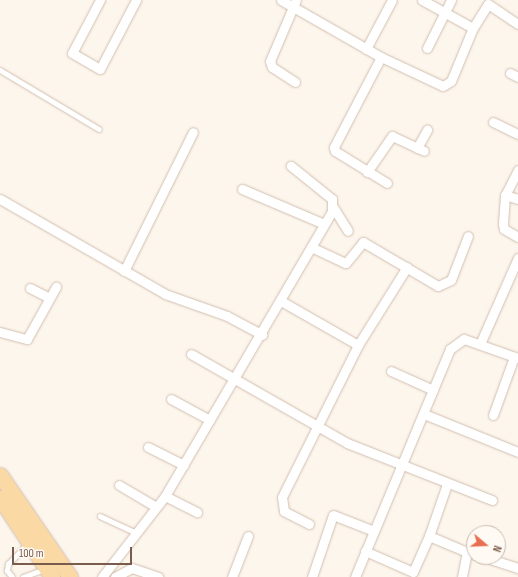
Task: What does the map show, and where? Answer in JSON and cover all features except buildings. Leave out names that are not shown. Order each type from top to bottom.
[{"type":"main road","points":[[0,475],[3,503],[50,573]]},
{"type":"main road","points":[[3,503],[70,577]]},
{"type":"street","points":[[100,0],[72,53],[100,69],[136,0]]},
{"type":"street","points":[[281,0],[294,3],[366,49],[437,84],[447,85],[473,28],[488,4],[518,24]]},
{"type":"street","points":[[366,49],[392,0]]},
{"type":"street","points":[[422,0],[473,28]]},
{"type":"street","points":[[428,48],[451,0]]},
{"type":"street","points":[[294,3],[270,61],[295,82]]},
{"type":"street","points":[[381,57],[334,147],[367,172],[387,183]]},
{"type":"street","points":[[493,122],[518,134]]},
{"type":"street","points":[[367,172],[392,136],[421,150],[427,130]]},
{"type":"street","points":[[124,271],[193,132]]},
{"type":"street","points":[[290,166],[332,199],[333,207],[348,230]]},
{"type":"street","points":[[518,170],[505,195],[504,229],[518,237]]},
{"type":"street","points":[[242,189],[324,224]]},
{"type":"street","points":[[505,195],[518,199]]},
{"type":"street","points":[[0,199],[165,294],[227,316],[262,335]]},
{"type":"street","points":[[102,577],[165,496],[262,335],[333,207]]},
{"type":"street","points":[[311,247],[346,263],[363,242],[407,267],[430,283],[446,285],[468,236]]},
{"type":"street","points":[[480,344],[516,269],[518,258]]},
{"type":"street","points":[[309,524],[284,511],[281,506],[315,426],[358,345],[407,267]]},
{"type":"street","points":[[0,332],[27,339],[56,287]]},
{"type":"street","points":[[30,288],[50,298]]},
{"type":"street","points":[[281,301],[358,345]]},
{"type":"street","points":[[355,577],[434,390],[456,342],[464,339],[516,357],[493,415]]},
{"type":"street","points":[[192,354],[234,380],[315,426],[447,484],[492,500]]},
{"type":"street","points":[[391,371],[434,390]]},
{"type":"street","points":[[171,399],[210,420]]},
{"type":"street","points":[[424,414],[518,452]]},
{"type":"street","points":[[148,447],[184,465]]},
{"type":"street","points":[[365,551],[413,572],[429,536],[447,484]]},
{"type":"street","points":[[119,485],[156,507]]},
{"type":"street","points":[[165,496],[197,512]]},
{"type":"street","points":[[312,577],[333,515],[374,531]]},
{"type":"street","points":[[232,577],[248,536]]},
{"type":"street","points":[[429,536],[466,551]]},
{"type":"street","points":[[506,564],[518,568]]},
{"type":"street","points":[[462,577],[466,565]]},
{"type":"street","points":[[115,577],[132,568],[158,577]]},
{"type":"lane","points":[[0,70],[99,129]]},
{"type":"lane","points":[[100,516],[136,533]]},
{"type":"lane","points":[[12,577],[7,571],[8,564],[29,542]]},
{"type":"lane","points":[[24,577],[50,573]]}]
